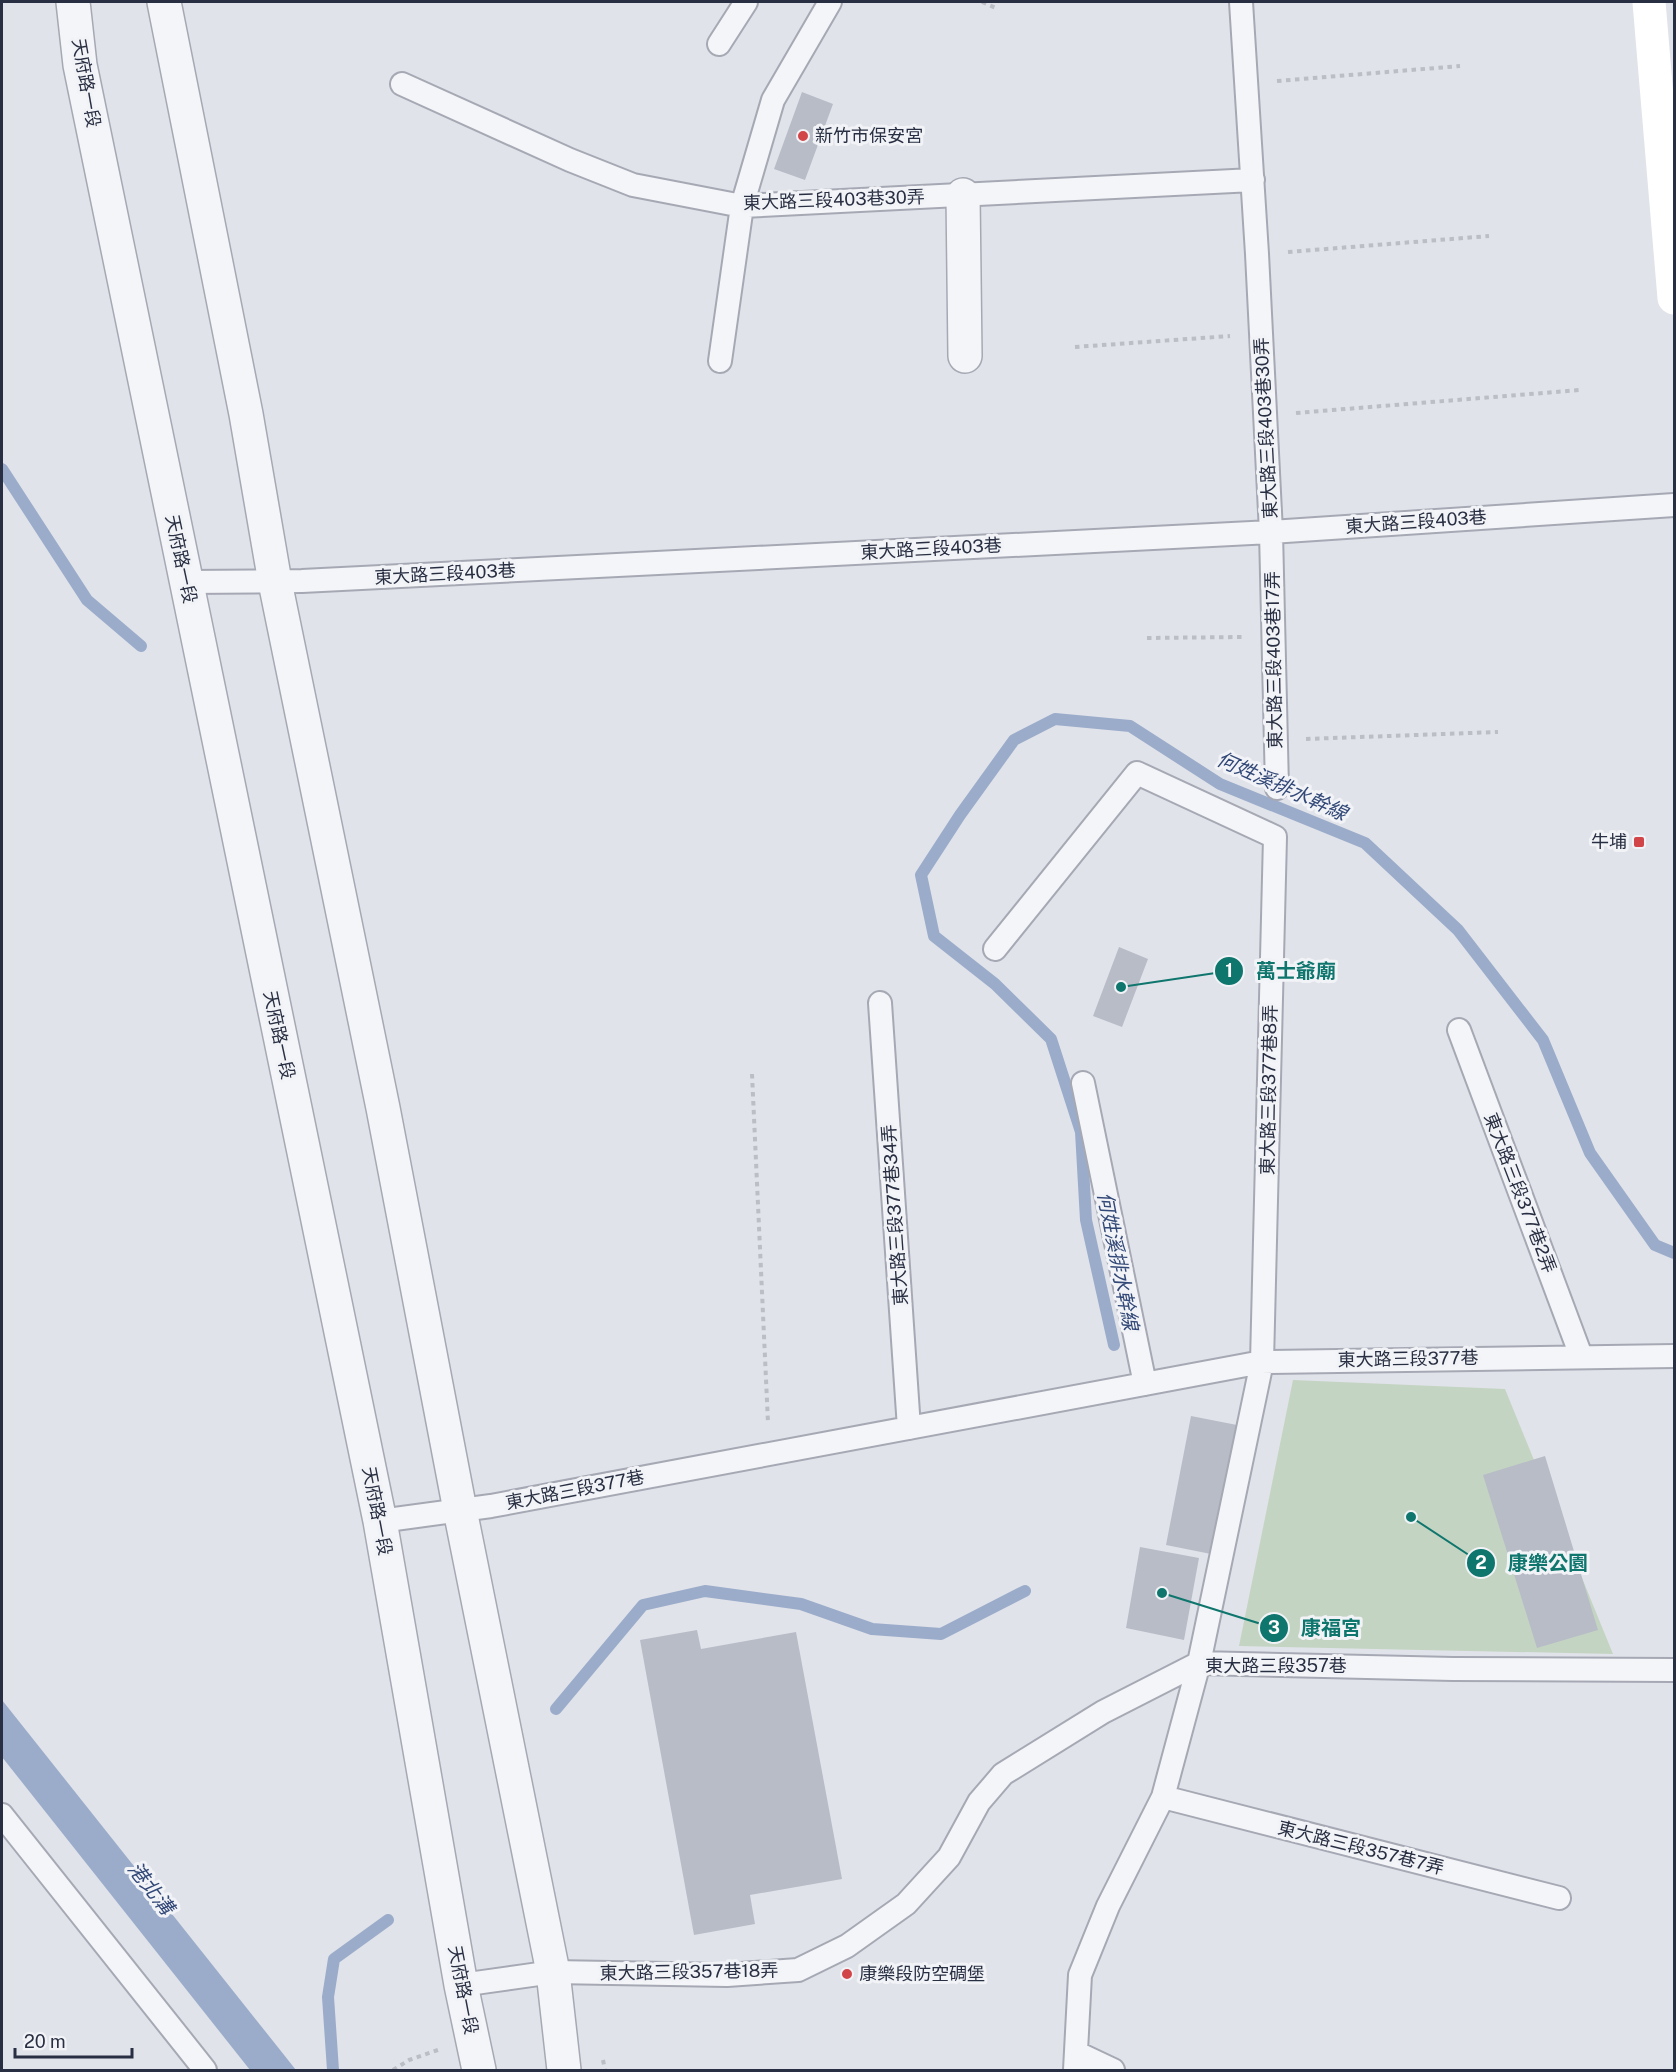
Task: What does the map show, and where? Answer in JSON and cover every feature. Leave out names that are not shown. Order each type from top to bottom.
[{"type":"main road","points":[[1649,2],[1674,298]]},
{"type":"street","name":"天府路一段","points":[[73,2],[80,64],[380,1521],[461,1985],[476,2057]]},
{"type":"street","points":[[164,2],[246,414],[275,582],[383,1108],[460,1510],[553,1972],[564,2070]]},
{"type":"street","points":[[963,195],[965,356]]},
{"type":"lane","points":[[719,44],[746,2]]},
{"type":"lane","points":[[720,361],[742,206],[773,100],[830,2]]},
{"type":"lane","name":"東大路三段403巷30弄","points":[[1241,2],[1253,180],[1271,532]]},
{"type":"lane","name":"東大路三段403巷30弄","points":[[402,84],[570,160],[633,185],[742,206],[1253,180]]},
{"type":"lane","name":"東大路三段403巷","points":[[186,582],[275,582],[1271,532],[1674,504]]},
{"type":"lane","name":"東大路三段403巷17弄","points":[[1271,532],[1276,788]]},
{"type":"lane","name":"東大路三段377巷8弄","points":[[995,949],[1137,773],[1275,837],[1262,1362]]},
{"type":"lane","name":"東大路三段377巷34弄","points":[[880,1003],[909,1428]]},
{"type":"lane","name":"東大路三段377巷2弄","points":[[1459,1030],[1581,1356]]},
{"type":"lane","points":[[1083,1083],[1144,1384]]},
{"type":"lane","name":"東大路三段377巷","points":[[380,1521],[460,1510],[1262,1362],[1674,1356]]},
{"type":"lane","points":[[1199,1663],[1262,1362]]},
{"type":"lane","name":"東大路三段357巷","points":[[1076,2062],[1080,1975],[1108,1906],[1163,1797],[1199,1663],[1441,1669],[1674,1670]]},
{"type":"lane","name":"東大路三段357巷18弄","points":[[461,1985],[553,1972],[728,1975],[798,1970],[847,1946],[906,1904],[949,1857],[979,1802],[1003,1774],[1103,1712],[1199,1663]]},
{"type":"lane","name":"東大路三段357巷7弄","points":[[1163,1797],[1559,1898]]},
{"type":"lane","points":[[2,1815],[205,2070]]},
{"type":"lane","points":[[1076,2062],[1113,2070]]},
{"type":"path","points":[[982,2],[996,8]]},
{"type":"path","points":[[1247,83],[1460,66]]},
{"type":"path","points":[[1257,254],[1489,236]]},
{"type":"path","points":[[1075,347],[1261,334]]},
{"type":"path","points":[[1265,416],[1580,390]]},
{"type":"path","points":[[1147,638],[1273,637]]},
{"type":"path","points":[[1275,740],[1498,732]]},
{"type":"path","points":[[752,1074],[769,1453]]},
{"type":"path","points":[[393,2070],[408,2060],[449,2047],[476,2057]]},
{"type":"green space","points":[[1293,1380],[1505,1389],[1613,1654],[1239,1646]]},
{"type":"water","name":"港北溝","points":[[2,1700],[296,2070],[250,2070],[2,1757]]},
{"type":"building","name":"新竹市保安宮","points":[[802,92],[833,104],[805,180],[774,169]]},
{"type":"building","points":[[1119,947],[1148,959],[1122,1027],[1093,1016]]},
{"type":"building","points":[[1191,1416],[1237,1425],[1211,1554],[1166,1545]]},
{"type":"building","points":[[1545,1456],[1598,1630],[1537,1648],[1483,1475]]},
{"type":"building","points":[[1140,1547],[1199,1558],[1184,1640],[1126,1628]]},
{"type":"building","points":[[697,1630],[701,1649],[796,1632],[842,1879],[750,1895],[755,1924],[694,1935],[640,1640]]},
{"type":"waterway","points":[[2,469],[87,600],[141,646]]},
{"type":"waterway","name":"何姓溪排水幹線","points":[[1114,1345],[1086,1220],[1081,1132],[1051,1039],[995,984],[934,936],[921,875],[960,815],[1014,740],[1055,719],[1130,726],[1220,784],[1365,843],[1458,930],[1543,1040],[1590,1153],[1655,1245],[1674,1253]]},
{"type":"waterway","points":[[556,1709],[643,1605],[705,1591],[801,1604],[872,1629],[941,1634],[1025,1591]]},
{"type":"waterway","points":[[333,2070],[328,1997],[334,1959],[388,1920]]},
{"type":"place","name":"新竹市保安宮","points":[[803,136]]},
{"type":"place","name":"牛埔","points":[[1639,842]]},
{"type":"place","name":"萬士爺廟","points":[[1121,987]]},
{"type":"place","name":"康樂公園","points":[[1411,1517]]},
{"type":"place","name":"康福宮","points":[[1162,1593]]},
{"type":"place","name":"康樂段防空碉堡","points":[[847,1974]]}]
